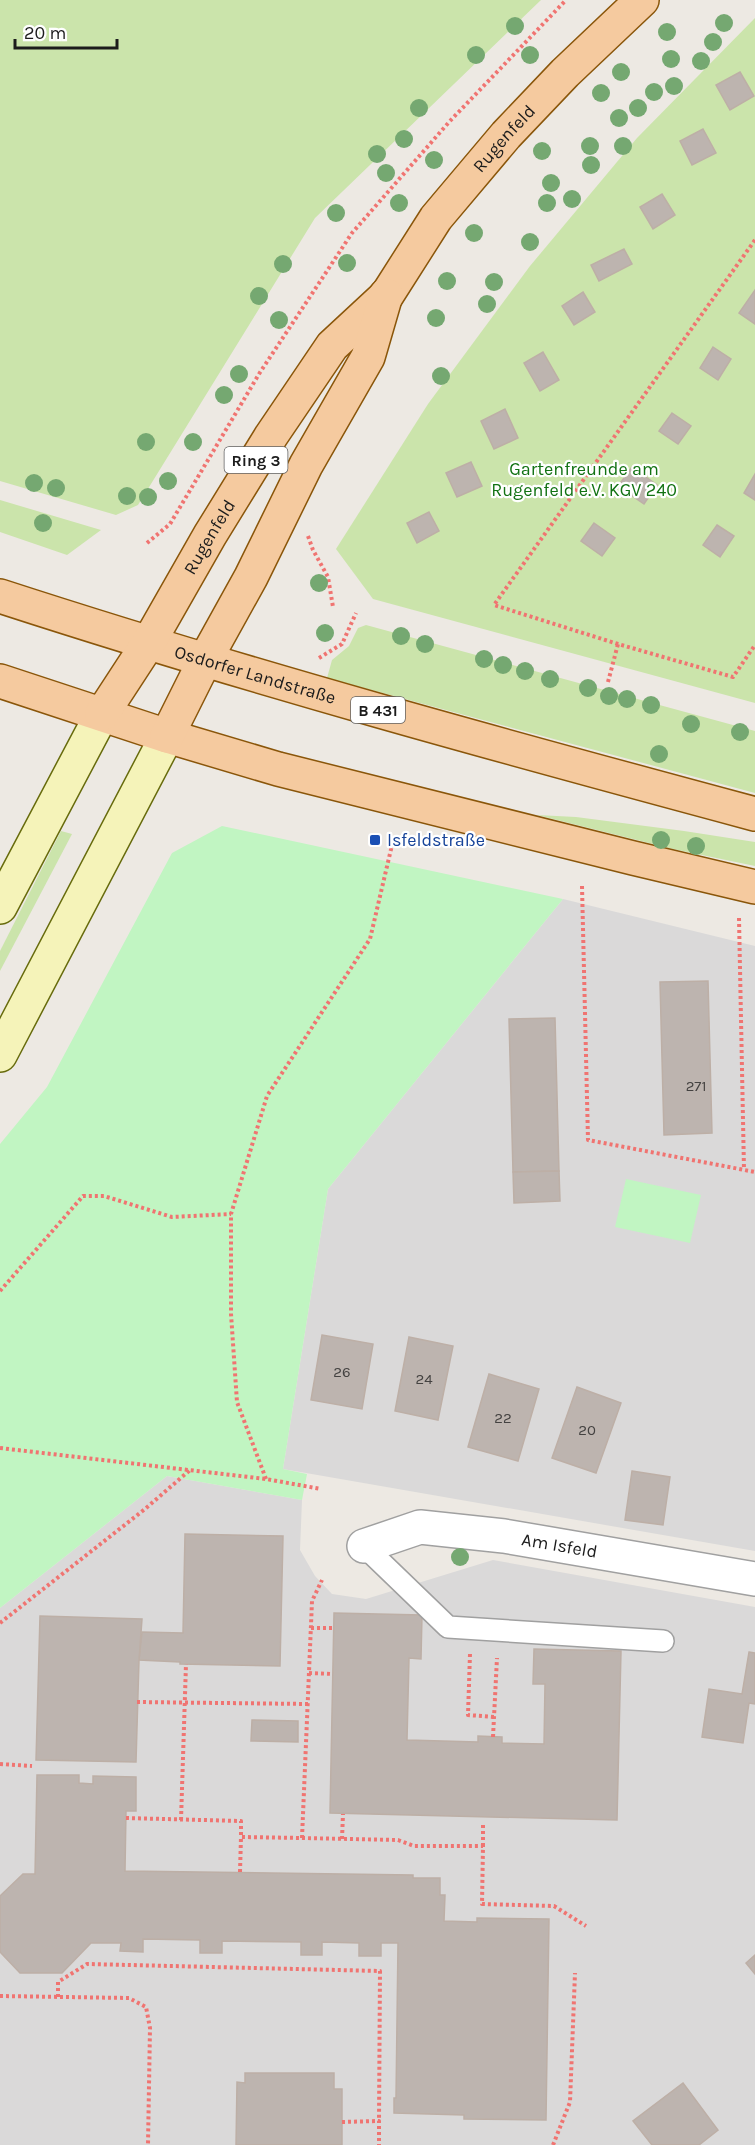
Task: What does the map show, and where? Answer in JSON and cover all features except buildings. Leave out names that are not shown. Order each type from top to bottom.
[{"type":"main road","name":"Rugenfeld","points":[[149,642],[264,446],[332,346],[387,295],[436,218],[472,174],[565,73],[642,0]]},
{"type":"main road","name":"Rugenfeld","points":[[205,660],[251,577],[306,465],[368,357],[387,295]]},
{"type":"main road","name":"Osdorfer Landstraße","points":[[0,596],[205,660],[550,760],[755,814]]},
{"type":"main road","name":"Ring 3","points":[[0,907],[102,714],[149,642]]},
{"type":"main road","name":"Ring 3","points":[[0,1055],[205,660]]},
{"type":"main road","points":[[0,681],[167,736],[278,769],[755,887]]},
{"type":"street","name":"Am Isfeld","points":[[364,1546],[420,1527],[504,1536],[755,1579]]},
{"type":"lane","points":[[364,1546],[448,1627],[663,1641]]},
{"type":"path","points":[[147,543],[170,524],[259,374],[352,233],[450,121],[566,0]]},
{"type":"path","points":[[755,240],[494,605],[618,644],[733,676],[755,645]]},
{"type":"path","points":[[313,550],[328,577],[333,607]]},
{"type":"path","points":[[318,658],[342,644],[356,613]]},
{"type":"path","points":[[608,682],[618,644]]},
{"type":"path","points":[[266,1479],[237,1402],[231,1314],[231,1214],[267,1096],[370,939],[392,845]]},
{"type":"path","points":[[582,885],[588,1140],[755,1172]]},
{"type":"path","points":[[739,918],[744,1170]]},
{"type":"path","points":[[0,1291],[83,1196],[104,1196],[172,1216],[231,1214]]},
{"type":"path","points":[[0,1448],[266,1479],[321,1489]]},
{"type":"path","points":[[0,1623],[145,1509],[190,1470]]},
{"type":"path","points":[[302,1838],[312,1601],[322,1580]]},
{"type":"path","points":[[310,1628],[334,1628]]},
{"type":"path","points":[[471,1629],[468,1715],[494,1717]]},
{"type":"path","points":[[494,1737],[498,1630]]},
{"type":"path","points":[[182,1820],[186,1664]]},
{"type":"path","points":[[309,1673],[333,1674]]},
{"type":"path","points":[[137,1702],[308,1704]]},
{"type":"path","points":[[0,1764],[32,1766]]},
{"type":"path","points":[[342,1839],[343,1814]]},
{"type":"path","points":[[126,1818],[241,1821],[240,1872]]},
{"type":"path","points":[[483,1824],[482,1904],[554,1906],[586,1926]]},
{"type":"path","points":[[241,1837],[398,1840],[414,1846],[483,1846]]},
{"type":"path","points":[[58,1996],[58,1982],[87,1964],[380,1971],[379,2145]]},
{"type":"path","points":[[553,2145],[570,2102],[575,1973]]},
{"type":"path","points":[[0,1996],[129,1998],[146,2007],[150,2028],[148,2145]]},
{"type":"path","points":[[342,2122],[379,2121]]},
{"type":"shaded area","points":[[563,899],[755,946],[755,1551],[283,1469],[328,1189]]},
{"type":"shaded area","points":[[167,1476],[302,1500],[300,1550],[315,1576],[332,1594],[366,1599],[493,1560],[755,1607],[755,2145],[0,2145],[0,1608]]},
{"type":"green space","points":[[0,0],[541,0],[315,218],[138,505],[116,515],[0,481]]},
{"type":"green space","name":"Gartenfreunde am Rugenfeld e.V. KGV 240","points":[[755,18],[755,703],[373,599],[336,549],[428,404],[530,266],[637,138]]},
{"type":"green space","points":[[0,500],[101,530],[67,555],[0,532]]},
{"type":"green space","points":[[366,625],[755,731],[755,793],[327,678],[332,660],[349,646],[358,628]]},
{"type":"green space","points":[[537,815],[576,817],[755,842],[755,866],[673,849]]},
{"type":"green space","points":[[222,826],[563,899],[328,1189],[283,1469],[307,1474],[302,1500],[167,1476],[0,1608],[0,1144],[47,1087],[172,853]]},
{"type":"green space","points":[[61,831],[72,834],[0,971],[0,951]]},
{"type":"green space","points":[[626,1179],[701,1195],[690,1243],[615,1227]]},
{"type":"place","name":"Isfeldstraße","points":[[375,840]]}]
